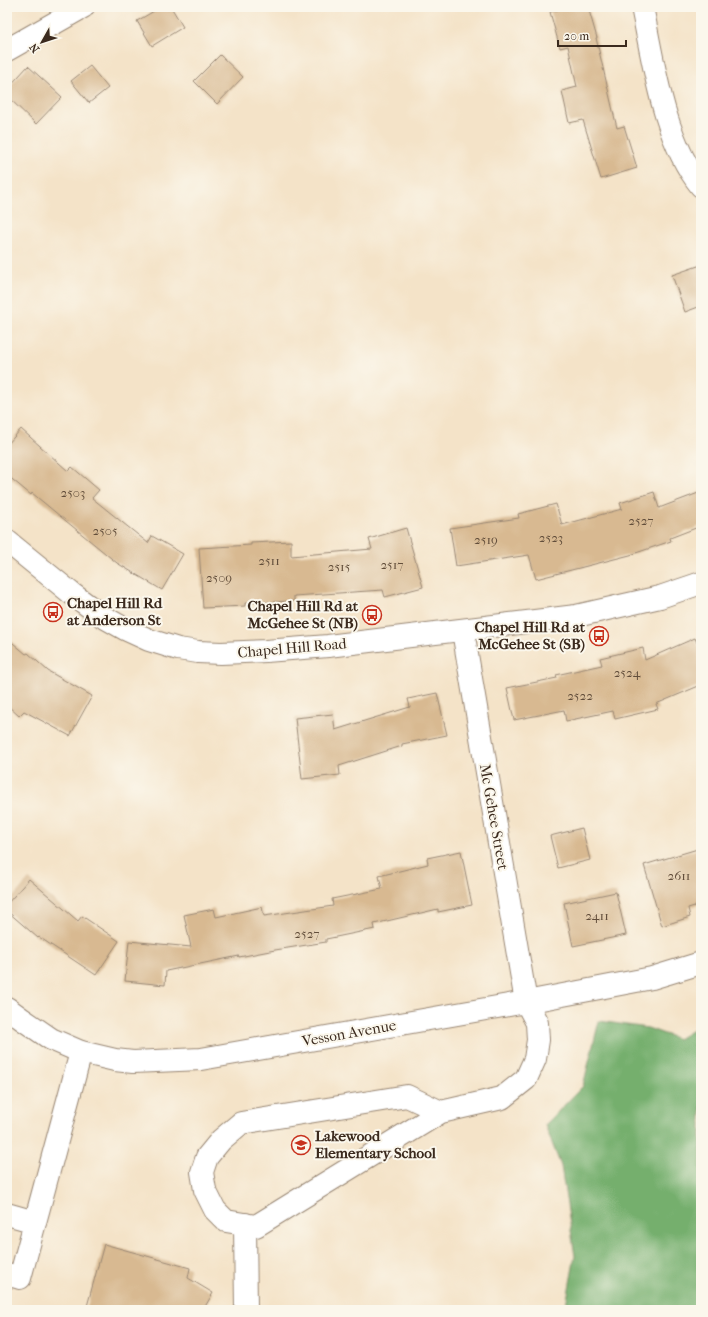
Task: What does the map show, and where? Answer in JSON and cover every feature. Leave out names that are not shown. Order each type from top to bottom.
[{"type":"street","points":[[7,50],[83,7]]},
{"type":"street","points":[[642,7],[659,87],[672,134],[690,172],[701,186]]},
{"type":"street","name":"Chapel Hill Road","points":[[7,542],[102,616],[149,640],[178,649],[198,652],[221,653],[266,651],[328,646],[463,631],[576,616],[660,597],[701,584]]},
{"type":"street","name":"Mc Gehee Street","points":[[441,1112],[407,1096],[241,1123],[221,1140],[207,1157],[202,1172],[204,1190],[215,1210],[226,1221],[256,1226],[441,1112],[502,1098],[526,1079],[535,1059],[538,1040],[537,1023],[526,1002],[463,631]]},
{"type":"street","name":"Vesson Avenue","points":[[7,1008],[51,1039],[81,1052],[115,1060],[133,1062],[201,1059],[526,1002],[652,978],[701,963]]},
{"type":"street","points":[[7,1274],[20,1278],[81,1052]]},
{"type":"street","points":[[7,1214],[35,1222]]},
{"type":"street","points":[[245,1224],[246,1310]]},
{"type":"green space","points":[[599,1021],[648,1028],[678,1039],[701,1025],[701,1310],[565,1310],[575,1256],[561,1166],[545,1125],[583,1086]]},
{"type":"building","points":[[161,7],[171,7],[183,27],[152,46],[137,21]]},
{"type":"building","points":[[568,7],[588,7],[597,38],[617,128],[624,126],[637,168],[601,179],[583,120],[569,123],[562,91],[577,87],[568,46],[560,48],[550,12]]},
{"type":"building","points":[[220,55],[243,77],[217,104],[194,81]]},
{"type":"building","points":[[28,66],[62,97],[36,124],[7,96],[7,89]]},
{"type":"building","points":[[90,66],[108,88],[89,103],[71,81]]},
{"type":"building","points":[[701,265],[701,306],[685,312],[672,275]]},
{"type":"building","points":[[21,429],[68,471],[72,467],[99,490],[92,498],[148,543],[152,536],[183,554],[162,590],[117,563],[32,493],[31,495],[7,475],[7,445]]},
{"type":"building","points":[[654,492],[659,508],[701,492],[701,526],[670,538],[671,541],[630,555],[536,579],[529,555],[456,566],[450,528],[519,518],[518,514],[556,504],[562,525],[622,509],[620,503]]},
{"type":"building","points":[[406,528],[423,587],[385,597],[383,590],[294,596],[294,601],[245,603],[245,606],[203,608],[199,548],[291,541],[291,556],[372,549],[369,539]]},
{"type":"building","points":[[7,638],[26,654],[28,653],[48,671],[92,696],[70,736],[24,711],[19,716],[7,705]]},
{"type":"building","points":[[695,638],[701,652],[701,685],[656,704],[658,709],[615,719],[613,711],[566,721],[564,710],[514,720],[507,688],[557,678],[556,675],[602,665],[600,658],[643,648],[645,660]]},
{"type":"building","points":[[437,693],[447,735],[402,744],[402,746],[339,766],[340,775],[302,779],[295,718],[333,714],[335,730],[410,707],[408,699]]},
{"type":"building","points":[[582,828],[590,860],[558,868],[550,836]]},
{"type":"building","points":[[701,848],[701,904],[688,908],[690,917],[662,926],[644,865]]},
{"type":"building","points":[[461,851],[472,905],[438,912],[438,909],[374,924],[375,929],[326,939],[326,942],[239,956],[166,971],[165,985],[125,981],[129,941],[191,947],[184,915],[214,909],[216,917],[262,907],[264,916],[333,906],[332,899],[382,889],[379,876],[428,864],[427,858]]},
{"type":"building","points":[[29,879],[78,921],[82,916],[119,941],[96,975],[39,937],[38,938],[7,911],[7,904]]},
{"type":"building","points":[[616,892],[626,935],[573,946],[564,903]]},
{"type":"building","points":[[104,1244],[190,1268],[188,1278],[213,1293],[203,1310],[86,1310]]},
{"type":"place","name":"Chapel Hill Rd at Anderson St","points":[[53,612]]},
{"type":"place","name":"Chapel Hill Rd at McGehee St (NB)","points":[[372,615]]},
{"type":"place","name":"Chapel Hill Rd at McGehee St (SB)","points":[[599,636]]},
{"type":"place","name":"Lakewood Elementary School","points":[[301,1145]]}]
